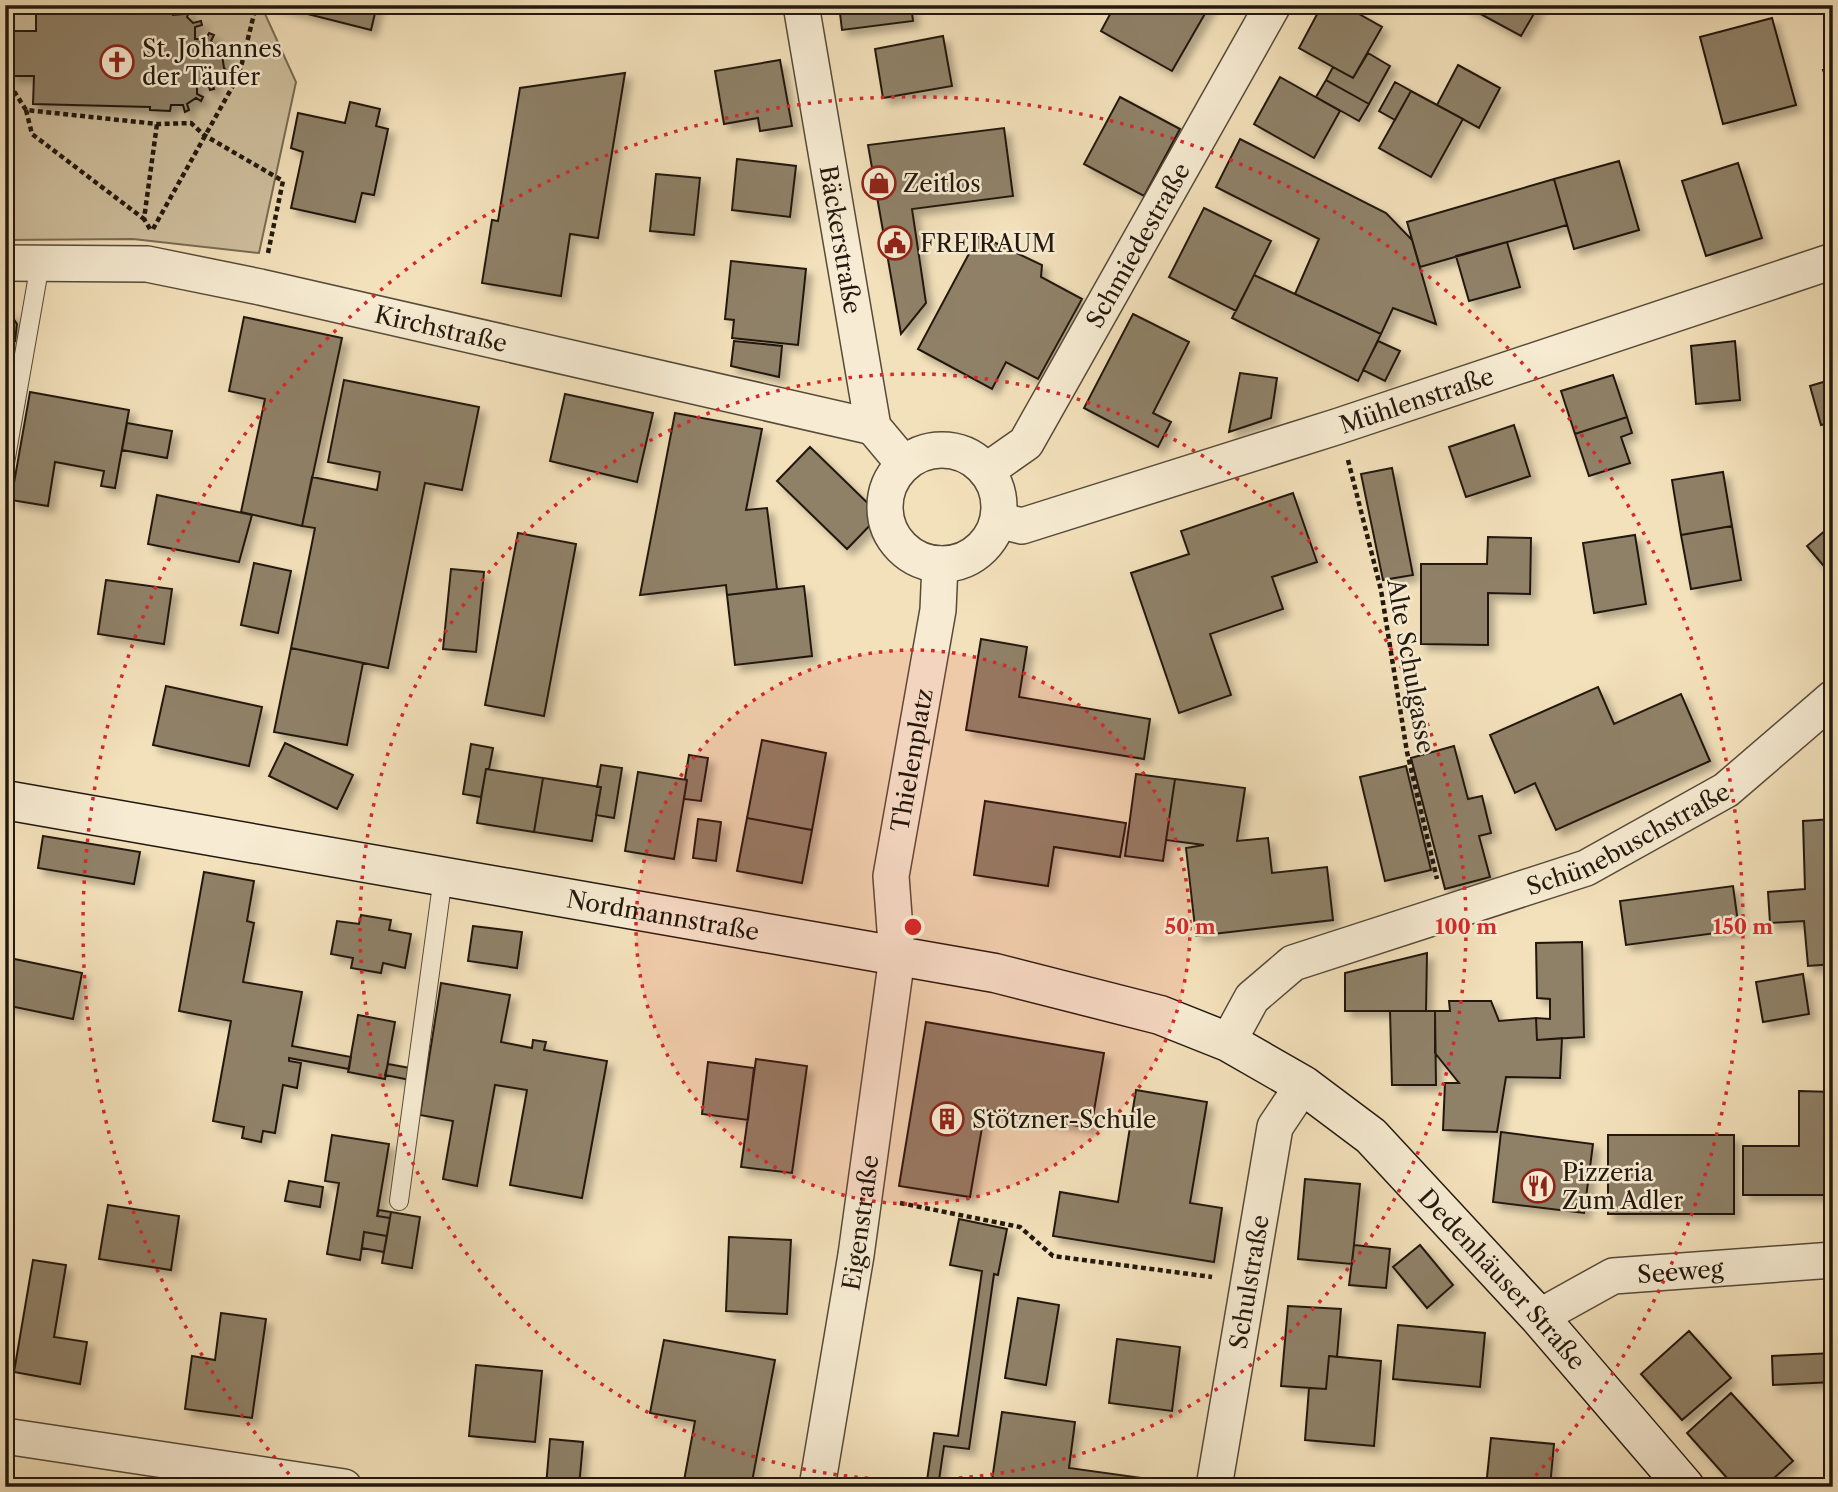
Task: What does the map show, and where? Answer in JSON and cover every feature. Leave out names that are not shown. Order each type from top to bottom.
[{"type":"street","name":"Bäckerstraße","points":[[801,5],[873,427]]},
{"type":"street","name":"Schmiedestraße","points":[[986,471],[1026,443],[1273,5]]},
{"type":"street","name":"Mühlenstraße","points":[[998,520],[1022,526],[1339,426],[1833,261]]},
{"type":"street","name":"Kirchstraße","points":[[5,263],[147,264],[260,287],[873,427]]},
{"type":"street","points":[[873,427],[904,464]]},
{"type":"street","points":[[931,450],[947,450],[962,453],[975,460],[986,471],[995,485],[999,503],[998,520],[983,547],[956,563],[940,564],[921,561],[904,551],[892,535],[885,517],[885,497],[891,479],[904,464],[916,455],[931,450]]},
{"type":"street","name":"Thielenplatz","points":[[897,957],[891,876],[938,610],[940,564]]},
{"type":"street","name":"Schünebuschstraße","points":[[1228,1042],[1252,998],[1293,963],[1586,869],[1726,790],[1833,698]]},
{"type":"street","name":"Nordmannstraße","points":[[5,800],[995,973],[1160,1015],[1228,1042],[1303,1085]]},
{"type":"street","name":"Eigenstraße","points":[[817,1487],[865,1196],[897,957]]},
{"type":"street","name":"Schulstraße","points":[[1214,1487],[1275,1127],[1303,1085]]},
{"type":"street","name":"Dedenhäuser Straße","points":[[1303,1085],[1371,1136],[1539,1317],[1685,1487]]},
{"type":"street","name":"Seeweg","points":[[1539,1317],[1613,1276],[1833,1260]]},
{"type":"street","points":[[5,1436],[344,1487]]},
{"type":"lane","points":[[5,463],[40,264]]},
{"type":"lane","points":[[399,1201],[443,877]]},
{"type":"path","points":[[5,77],[26,110],[32,134],[144,219],[151,231],[239,75],[256,6],[253,5]]},
{"type":"path","points":[[26,110],[157,124],[191,123],[204,135],[283,181],[260,287]]},
{"type":"path","points":[[144,219],[157,124]]},
{"type":"path","name":"Alte Schulgasse","points":[[1339,426],[1381,590],[1407,752],[1445,914]]},
{"type":"path","points":[[865,1196],[1020,1227],[1054,1256],[1248,1282]]},
{"type":"shaded area","points":[[5,5],[261,5],[296,82],[259,253],[133,239],[5,240]]},
{"type":"building","points":[[272,5],[377,5],[371,30]]},
{"type":"building","points":[[839,5],[911,5],[913,21],[842,30]]},
{"type":"building","points":[[1115,5],[1210,5],[1172,71],[1101,31]]},
{"type":"building","points":[[1322,5],[1343,5],[1382,27],[1353,78],[1299,48]]},
{"type":"building","points":[[1464,5],[1539,5],[1521,36]]},
{"type":"building","name":"St. Johannes der Täufer","points":[[36,6],[54,6],[54,9],[173,9],[173,15],[184,14],[186,10],[189,12],[187,17],[193,23],[201,21],[202,25],[195,27],[195,39],[206,39],[209,33],[214,35],[211,41],[220,51],[228,48],[230,52],[222,55],[228,76],[222,71],[212,81],[214,89],[210,90],[208,83],[197,83],[197,94],[203,97],[201,101],[196,98],[187,104],[189,110],[185,112],[183,105],[171,105],[170,111],[150,110],[150,107],[33,104],[34,76],[10,76],[11,31],[36,31]]},
{"type":"building","points":[[1772,18],[1796,105],[1723,124],[1700,37]]},
{"type":"building","points":[[943,36],[952,86],[883,98],[875,49]]},
{"type":"building","points":[[1368,53],[1390,66],[1369,104],[1326,80],[1333,67],[1353,78]]},
{"type":"building","points":[[780,60],[792,126],[760,131],[758,118],[724,124],[715,71]]},
{"type":"building","points":[[1458,65],[1500,88],[1479,128],[1437,105]]},
{"type":"building","points":[[1833,67],[1833,96],[1823,70]]},
{"type":"building","points":[[625,73],[598,238],[570,234],[561,296],[482,283],[492,220],[498,221],[520,88]]},
{"type":"building","points":[[1280,77],[1340,111],[1314,158],[1254,124]]},
{"type":"building","points":[[1326,80],[1369,104],[1359,121],[1316,97]]},
{"type":"building","points":[[1395,82],[1411,91],[1395,120],[1379,111]]},
{"type":"building","points":[[1411,91],[1463,119],[1431,177],[1379,148]]},
{"type":"building","points":[[1120,97],[1180,129],[1144,196],[1084,164]]},
{"type":"building","points":[[350,102],[380,109],[376,126],[388,129],[374,195],[362,193],[355,222],[291,208],[303,152],[291,148],[298,113],[345,123]]},
{"type":"building","points":[[1004,128],[1013,196],[912,209],[926,303],[901,334],[868,145]]},
{"type":"building","points":[[1240,139],[1386,213],[1412,240],[1436,324],[1393,308],[1381,334],[1295,294],[1319,239],[1216,187]]},
{"type":"building","points":[[737,159],[796,166],[790,217],[732,210]]},
{"type":"building","points":[[1619,161],[1639,230],[1574,249],[1554,179]]},
{"type":"building","points":[[1738,163],[1762,238],[1706,256],[1682,181]]},
{"type":"building","points":[[656,174],[700,178],[694,235],[650,231]]},
{"type":"building","points":[[1554,179],[1567,225],[1420,267],[1407,222]]},
{"type":"building","points":[[1204,208],[1271,241],[1236,311],[1169,277]]},
{"type":"building","points":[[979,235],[1042,265],[1041,277],[1082,299],[1038,379],[1006,362],[992,389],[918,349]]},
{"type":"building","points":[[1507,242],[1520,287],[1469,301],[1456,256]]},
{"type":"building","points":[[731,261],[806,269],[798,345],[732,338],[734,320],[725,319]]},
{"type":"building","points":[[1254,275],[1381,334],[1358,381],[1232,318]]},
{"type":"building","points":[[5,312],[11,313],[11,318],[17,324],[15,341],[7,345],[6,350]]},
{"type":"building","points":[[1133,314],[1189,342],[1153,413],[1171,422],[1158,447],[1084,408]]},
{"type":"building","points":[[244,317],[342,338],[302,526],[241,512],[265,399],[229,391]]},
{"type":"building","points":[[734,341],[782,346],[779,377],[731,366]]},
{"type":"building","points":[[1378,341],[1400,351],[1385,381],[1363,370]]},
{"type":"building","points":[[1735,341],[1740,400],[1696,404],[1691,346]]},
{"type":"building","points":[[1240,373],[1277,378],[1271,418],[1229,432]]},
{"type":"building","points":[[1613,375],[1627,417],[1575,434],[1561,391]]},
{"type":"building","points":[[1833,379],[1833,422],[1821,425],[1810,386]]},
{"type":"building","points":[[344,380],[479,407],[462,490],[425,483],[388,668],[291,648],[315,528],[302,526],[312,477],[377,490],[380,472],[328,462]]},
{"type":"building","points":[[30,392],[129,410],[115,488],[101,486],[104,471],[55,462],[48,506],[11,500]]},
{"type":"building","points":[[565,394],[653,413],[637,482],[550,461]]},
{"type":"building","points":[[675,413],[762,429],[746,510],[767,508],[777,589],[727,595],[726,585],[640,595]]},
{"type":"building","points":[[1627,417],[1632,433],[1621,437],[1630,463],[1589,476],[1575,434]]},
{"type":"building","points":[[127,423],[172,431],[167,458],[122,450]]},
{"type":"building","points":[[1514,425],[1530,476],[1466,497],[1449,447]]},
{"type":"building","points":[[810,447],[880,515],[847,549],[777,481]]},
{"type":"building","points":[[1392,468],[1413,575],[1383,580],[1361,474]]},
{"type":"building","points":[[1723,472],[1732,526],[1681,535],[1672,480]]},
{"type":"building","points":[[1293,493],[1317,562],[1272,577],[1283,609],[1210,634],[1231,695],[1179,713],[1131,573],[1189,554],[1181,531]]},
{"type":"building","points":[[157,495],[252,515],[239,562],[148,544]]},
{"type":"building","points":[[1833,524],[1833,556],[1823,565],[1807,546]]},
{"type":"building","points":[[1732,526],[1741,580],[1691,589],[1681,535]]},
{"type":"building","points":[[518,533],[576,544],[544,716],[485,705]]},
{"type":"building","points":[[1635,535],[1646,604],[1594,613],[1583,543]]},
{"type":"building","points":[[1488,537],[1531,538],[1530,594],[1488,593],[1488,645],[1421,644],[1421,564],[1487,564]]},
{"type":"building","points":[[1833,556],[1833,577],[1823,565]]},
{"type":"building","points":[[254,563],[291,571],[278,633],[241,625]]},
{"type":"building","points":[[451,569],[484,572],[476,652],[443,649]]},
{"type":"building","points":[[106,580],[172,589],[164,644],[98,634]]},
{"type":"building","points":[[804,586],[812,656],[735,665],[727,595]]},
{"type":"building","points":[[981,639],[1027,647],[1019,697],[1150,719],[1144,759],[966,730]]},
{"type":"building","points":[[291,648],[363,663],[347,745],[274,732]]},
{"type":"building","points":[[166,686],[262,707],[249,766],[153,745]]},
{"type":"building","points":[[1598,687],[1614,724],[1681,694],[1710,761],[1556,830],[1535,783],[1515,793],[1490,735]]},
{"type":"building","points":[[762,740],[826,753],[812,830],[747,818]]},
{"type":"building","points":[[285,743],[353,775],[337,809],[269,776]]},
{"type":"building","points":[[471,744],[493,748],[481,797],[463,794]]},
{"type":"building","points":[[1454,746],[1468,799],[1482,796],[1491,833],[1479,836],[1490,877],[1445,889],[1411,758]]},
{"type":"building","points":[[689,755],[708,758],[701,801],[684,799]]},
{"type":"building","points":[[601,765],[622,768],[614,818],[596,815],[601,787],[597,787]]},
{"type":"building","points":[[1406,766],[1431,870],[1385,881],[1360,777]]},
{"type":"building","points":[[486,769],[543,778],[534,832],[477,823]]},
{"type":"building","points":[[638,772],[687,780],[674,859],[625,851]]},
{"type":"building","points":[[1136,774],[1175,779],[1163,861],[1125,856]]},
{"type":"building","points":[[543,778],[601,787],[592,841],[534,832]]},
{"type":"building","points":[[1175,779],[1245,788],[1237,841],[1268,838],[1272,873],[1327,867],[1333,920],[1196,936],[1186,848],[1204,845],[1166,840]]},
{"type":"building","points":[[985,801],[1126,823],[1120,857],[1054,847],[1048,886],[974,875]]},
{"type":"building","points":[[747,818],[812,830],[802,883],[737,871]]},
{"type":"building","points":[[698,819],[721,822],[716,861],[693,858]]},
{"type":"building","points":[[1833,819],[1833,964],[1808,966],[1804,921],[1770,923],[1768,892],[1805,889],[1803,821]]},
{"type":"building","points":[[43,836],[140,852],[134,884],[38,868]]},
{"type":"building","points":[[204,872],[254,881],[247,921],[254,923],[243,982],[302,992],[292,1046],[351,1057],[349,1069],[289,1058],[289,1061],[301,1063],[297,1088],[283,1085],[275,1133],[263,1131],[261,1142],[242,1138],[244,1127],[213,1121],[231,1021],[179,1011]]},
{"type":"building","points":[[1733,886],[1739,930],[1626,945],[1620,901]]},
{"type":"building","points":[[361,915],[391,920],[389,930],[411,934],[405,968],[383,963],[381,973],[351,968],[353,958],[331,954],[337,921],[359,924]]},
{"type":"building","points":[[473,926],[522,932],[517,968],[468,961]]},
{"type":"building","points":[[1582,942],[1584,1037],[1537,1040],[1536,1018],[1550,1019],[1550,999],[1537,998],[1536,943]]},
{"type":"building","points":[[1427,953],[1426,1011],[1345,1011],[1345,973]]},
{"type":"building","points":[[5,957],[82,973],[73,1019],[5,1005]]},
{"type":"building","points":[[1803,974],[1809,1014],[1763,1022],[1756,982]]},
{"type":"building","points":[[441,983],[510,995],[501,1042],[532,1048],[533,1040],[546,1042],[544,1050],[607,1061],[582,1198],[510,1185],[527,1090],[495,1085],[477,1186],[443,1179],[453,1121],[420,1115]]},
{"type":"building","points":[[1449,1001],[1491,1001],[1499,1021],[1536,1018],[1537,1040],[1562,1038],[1560,1078],[1506,1077],[1497,1132],[1443,1130],[1445,1083],[1459,1083],[1435,1053],[1435,1011],[1450,1011]]},
{"type":"building","points":[[1390,1011],[1435,1011],[1436,1085],[1392,1085]]},
{"type":"building","points":[[358,1015],[395,1022],[385,1079],[348,1072]]},
{"type":"building","name":"Stötzner-Schule","points":[[926,1022],[1104,1053],[1091,1128],[985,1110],[970,1197],[899,1186]]},
{"type":"building","points":[[756,1059],[807,1066],[792,1173],[741,1167]]},
{"type":"building","points":[[708,1062],[754,1068],[748,1120],[702,1114]]},
{"type":"building","points":[[388,1064],[427,1071],[425,1083],[385,1075]]},
{"type":"building","points":[[1136,1090],[1207,1102],[1190,1203],[1222,1208],[1214,1262],[1053,1236],[1060,1192],[1118,1202]]},
{"type":"building","points":[[1799,1091],[1833,1092],[1833,1195],[1743,1195],[1743,1146],[1799,1146]]},
{"type":"building","points":[[1501,1132],[1593,1144],[1584,1213],[1493,1202]]},
{"type":"building","points":[[332,1135],[389,1144],[377,1216],[390,1218],[387,1236],[364,1232],[360,1260],[327,1254],[339,1183],[325,1181]]},
{"type":"building","points":[[1608,1135],[1734,1135],[1734,1214],[1608,1214]]},
{"type":"building","points":[[1305,1179],[1360,1184],[1352,1264],[1298,1259]]},
{"type":"building","points":[[289,1181],[323,1187],[320,1207],[285,1201]]},
{"type":"building","points":[[108,1205],[179,1216],[171,1270],[99,1259]]},
{"type":"building","points":[[379,1210],[391,1212],[390,1218],[377,1216]]},
{"type":"building","points":[[391,1212],[420,1217],[412,1268],[382,1263]]},
{"type":"building","points":[[959,1219],[1007,1229],[998,1275],[994,1274],[969,1449],[944,1446],[938,1487],[926,1487],[934,1433],[958,1436],[982,1271],[950,1265]]},
{"type":"building","points":[[364,1232],[387,1236],[384,1252],[362,1248]]},
{"type":"building","points":[[729,1237],[791,1240],[787,1314],[726,1311]]},
{"type":"building","points":[[1354,1245],[1390,1249],[1386,1288],[1349,1285]]},
{"type":"building","points":[[1420,1245],[1453,1285],[1427,1308],[1393,1267]]},
{"type":"building","points":[[33,1260],[66,1265],[54,1337],[87,1342],[80,1384],[14,1372]]},
{"type":"building","points":[[1018,1298],[1059,1305],[1046,1385],[1005,1378]]},
{"type":"building","points":[[1288,1306],[1341,1309],[1337,1357],[1329,1356],[1326,1389],[1281,1386]]},
{"type":"building","points":[[221,1313],[266,1319],[252,1418],[185,1409],[192,1356],[215,1360]]},
{"type":"building","points":[[1398,1325],[1485,1333],[1480,1387],[1393,1379]]},
{"type":"building","points":[[1689,1331],[1731,1378],[1682,1420],[1641,1374]]},
{"type":"building","points":[[1117,1339],[1180,1347],[1172,1411],[1109,1403]]},
{"type":"building","points":[[664,1340],[775,1360],[751,1487],[683,1486],[695,1421],[650,1413]]},
{"type":"building","points":[[1833,1353],[1833,1382],[1773,1385],[1772,1356]]},
{"type":"building","points":[[1329,1356],[1381,1361],[1374,1446],[1305,1440],[1309,1388],[1326,1389]]},
{"type":"building","points":[[476,1365],[542,1371],[535,1442],[469,1436]]},
{"type":"building","points":[[1731,1393],[1793,1461],[1764,1487],[1735,1487],[1687,1433]]},
{"type":"building","points":[[1002,1412],[1075,1422],[1069,1468],[1178,1483],[1177,1487],[991,1487]]},
{"type":"building","points":[[1491,1438],[1554,1444],[1550,1487],[1486,1487]]},
{"type":"building","points":[[550,1439],[583,1442],[579,1487],[546,1486]]},
{"type":"building","points":[[1833,1479],[1833,1487],[1788,1487],[1788,1481]]},
{"type":"place","name":"St. Johannes der Täufer","points":[[117,62]]},
{"type":"place","name":"Zeitlos","points":[[879,183]]},
{"type":"place","name":"FREIRAUM","points":[[895,243]]},
{"type":"place","name":"Stötzner-Schule","points":[[947,1119]]},
{"type":"place","name":"Pizzeria Zum Adler","points":[[1538,1186]]}]
